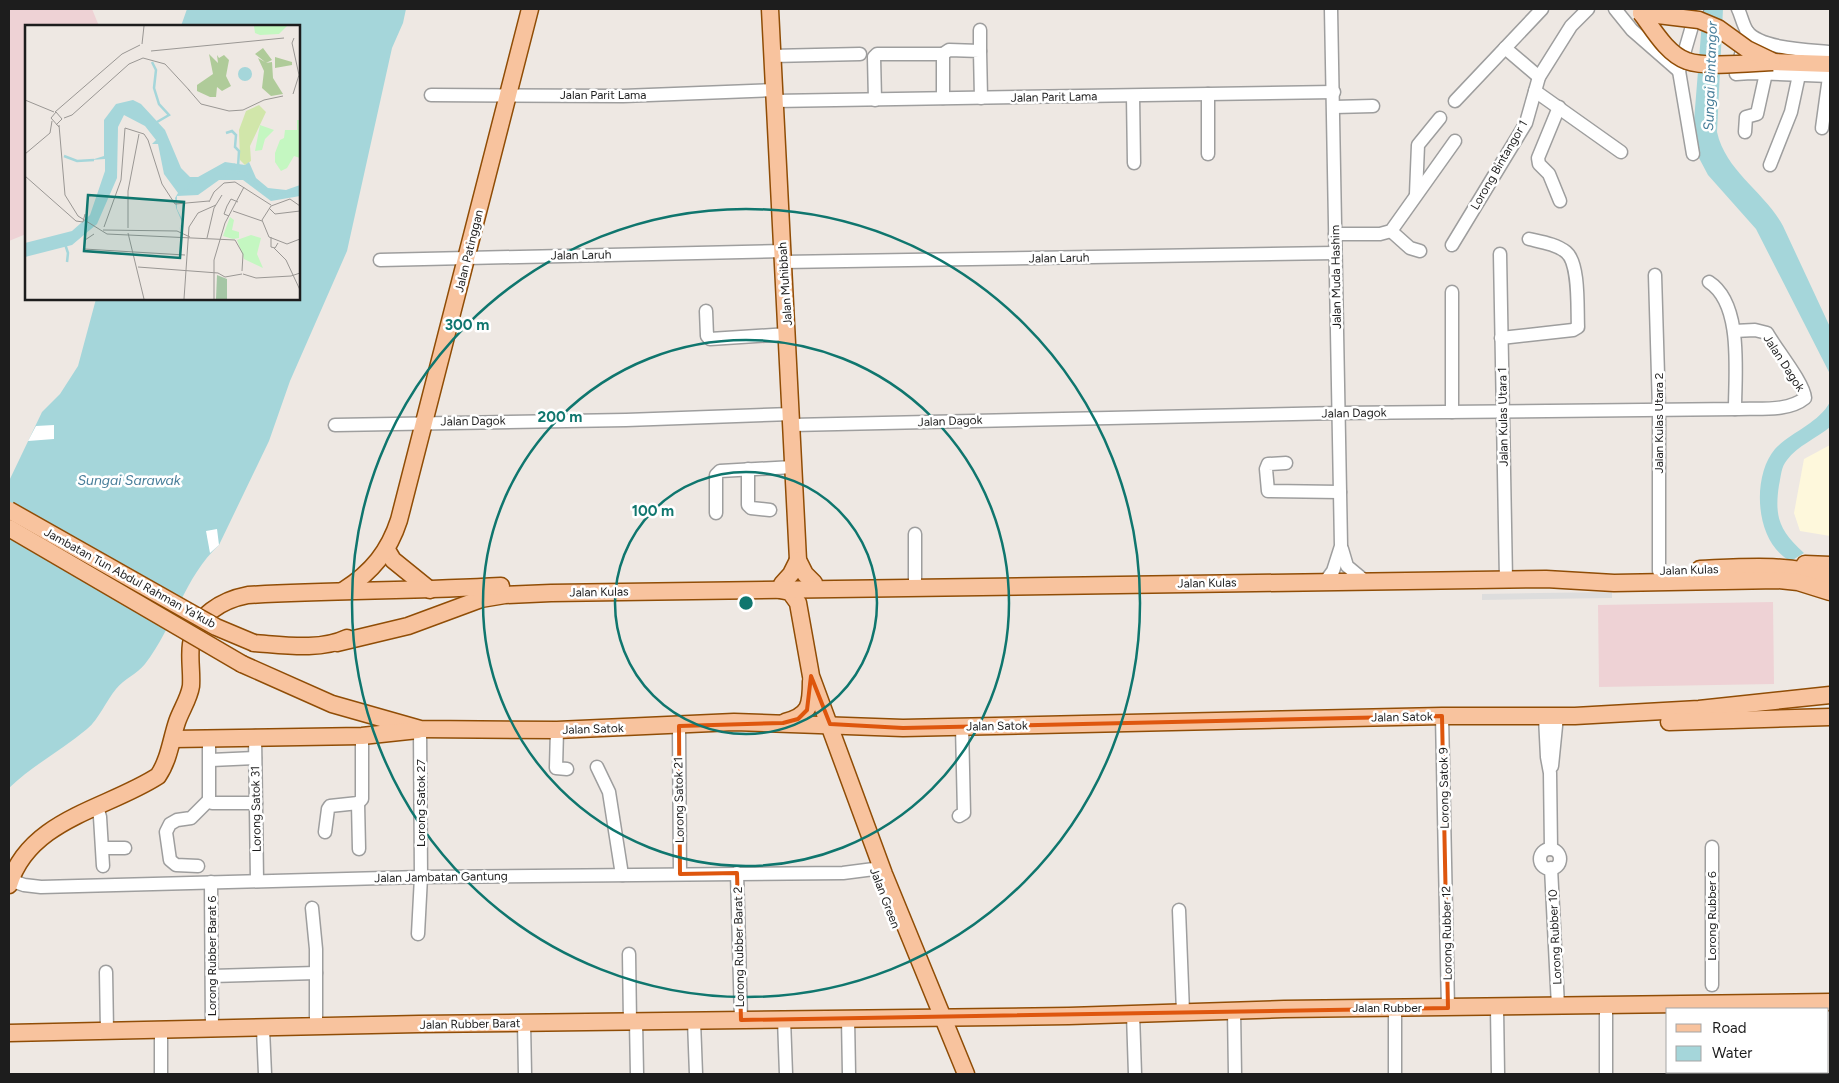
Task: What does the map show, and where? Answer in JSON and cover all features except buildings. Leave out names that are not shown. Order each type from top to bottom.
[{"type":"main road","name":"Jalan Patinggan","points":[[344,590],[358,581],[387,550],[404,501],[423,422],[468,258],[530,9]]},
{"type":"main road","name":"Jalan Muhibbah","points":[[770,9],[798,560]]},
{"type":"main road","points":[[1639,11],[1699,20],[1718,28],[1770,68]]},
{"type":"main road","points":[[1639,11],[1671,51],[1687,62],[1830,72]]},
{"type":"main road","name":"Jambatan Tun Abdul Rahman Ya'kub","points":[[9,510],[216,627],[254,643]]},
{"type":"main road","name":"Jambatan Tun Abdul Rahman Ya'kub","points":[[9,528],[242,664]]},
{"type":"main road","points":[[387,550],[393,560],[430,590]]},
{"type":"main road","points":[[798,560],[805,574],[814,583]]},
{"type":"main road","points":[[783,723],[798,718],[807,710],[811,699],[811,676],[798,603],[790,592],[778,586],[791,574],[798,560]]},
{"type":"main road","points":[[1783,567],[1830,565]]},
{"type":"main road","name":"Jalan Kulas","points":[[1546,579],[1599,573],[1783,567],[1804,570],[1830,578]]},
{"type":"main road","name":"Jalan Kulas","points":[[10,876],[24,855],[39,838],[52,828],[158,776],[164,768],[190,686],[191,643],[197,627],[208,612],[232,598],[248,595],[344,590],[430,590],[592,583],[868,588],[1546,579],[1614,583],[1746,579],[1798,582],[1830,592]]},
{"type":"main road","name":"Jalan Kulas","points":[[254,643],[286,646],[337,643],[408,626],[464,604],[505,595],[778,586],[814,583],[849,584],[868,588]]},
{"type":"main road","name":"Jalan Kulas","points":[[337,643],[359,632],[443,603],[503,586]]},
{"type":"main road","name":"Jalan Satok","points":[[242,664],[332,704],[420,729]]},
{"type":"main road","points":[[811,676],[830,724]]},
{"type":"main road","name":"Jalan Satok","points":[[173,739],[255,736],[362,736],[420,729],[557,730],[679,726],[734,722],[903,728],[1442,716],[1575,716],[1699,710],[1830,695]]},
{"type":"main road","name":"Jalan Satok","points":[[1575,716],[1613,722],[1830,718]]},
{"type":"main road","name":"Jalan Green","points":[[812,724],[821,734],[830,752],[874,869],[937,1018],[966,1074]]},
{"type":"main road","name":"Jalan Green","points":[[830,724],[937,1018],[955,1074]]},
{"type":"main road","name":"Jalan Rubber","points":[[937,1018],[1234,1010],[1558,1006],[1725,1007],[1830,1002]]},
{"type":"main road","name":"Jalan Rubber Barat","points":[[9,1033],[633,1021],[937,1018]]},
{"type":"street","name":"Jalan Muda Hashim","points":[[1331,9],[1341,546]]},
{"type":"street","points":[[1455,101],[1542,9]]},
{"type":"street","name":"Lorong Bintangor 1","points":[[1452,245],[1526,122],[1540,77],[1571,26],[1588,9]]},
{"type":"street","points":[[1615,9],[1632,30],[1679,71]]},
{"type":"street","points":[[1674,9],[1697,9],[1679,71],[1693,154]]},
{"type":"street","points":[[1738,9],[1747,31],[1758,40],[1787,48],[1830,52]]},
{"type":"street","points":[[980,30],[981,98]]},
{"type":"street","points":[[1747,31],[1736,74],[1770,68],[1800,75],[1830,72],[1822,128]]},
{"type":"street","points":[[1505,48],[1540,77]]},
{"type":"street","points":[[875,100],[874,58],[877,54],[942,54],[949,50],[980,51]]},
{"type":"street","points":[[772,56],[860,54]]},
{"type":"street","points":[[942,54],[943,98]]},
{"type":"street","points":[[1745,132],[1746,117],[1756,114],[1770,68]]},
{"type":"street","points":[[1770,165],[1791,112],[1800,75]]},
{"type":"street","points":[[1535,91],[1621,152]]},
{"type":"street","name":"Jalan Parit Lama","points":[[431,95],[774,95],[875,100],[1334,92]]},
{"type":"street","points":[[1208,94],[1208,154]]},
{"type":"street","points":[[1133,96],[1134,163]]},
{"type":"street","points":[[1334,107],[1373,106]]},
{"type":"street","points":[[1559,107],[1538,158],[1539,164],[1549,174],[1560,201]]},
{"type":"street","points":[[1416,194],[1418,145],[1440,118]]},
{"type":"street","points":[[1335,234],[1380,234],[1391,231],[1455,141]]},
{"type":"street","points":[[1391,231],[1410,248],[1420,251]]},
{"type":"street","points":[[1501,338],[1573,330],[1578,327],[1575,264],[1568,253],[1556,247],[1529,239]]},
{"type":"street","name":"Jalan Laruh","points":[[380,260],[1336,253]]},
{"type":"street","name":"Jalan Kulas Utara 1","points":[[1500,254],[1506,580]]},
{"type":"street","name":"Jalan Kulas Utara 2","points":[[1655,275],[1659,409],[1659,571]]},
{"type":"street","points":[[1709,282],[1716,286],[1724,300],[1734,331],[1735,409]]},
{"type":"street","points":[[1452,292],[1452,412]]},
{"type":"street","points":[[706,312],[707,336],[710,339],[788,334]]},
{"type":"street","name":"Jalan Dagok","points":[[335,425],[423,422],[1735,409],[1784,407],[1800,402],[1805,398],[1796,377],[1782,359],[1767,333],[1755,330],[1734,331]]},
{"type":"street","points":[[1286,463],[1268,464],[1266,469],[1268,491],[1340,492]]},
{"type":"street","points":[[716,513],[716,475],[720,471],[793,467]]},
{"type":"street","points":[[748,469],[748,505],[751,508],[770,510]]},
{"type":"street","points":[[915,534],[915,587]]},
{"type":"street","points":[[1341,546],[1347,566],[1365,581]]},
{"type":"street","points":[[1325,582],[1333,571],[1341,546]]},
{"type":"street","name":"Lorong Satok 9","points":[[1442,716],[1446,859]]},
{"type":"street","name":"Lorong Rubber 10","points":[[1551,716],[1555,757],[1550,773],[1551,849],[1545,851],[1540,859],[1545,867],[1551,868],[1558,1006]]},
{"type":"street","name":"Lorong Satok 21","points":[[679,726],[680,874]]},
{"type":"street","points":[[959,816],[964,813],[962,726]]},
{"type":"street","name":"Lorong Satok 27","points":[[418,934],[421,877],[420,729]]},
{"type":"street","points":[[557,730],[556,768],[567,769]]},
{"type":"street","name":"Lorong Satok 31","points":[[255,736],[258,881]]},
{"type":"street","points":[[325,832],[330,806],[358,803],[362,799],[362,736]]},
{"type":"street","points":[[198,866],[176,865],[170,860],[166,832],[170,824],[177,820],[191,818],[209,800],[211,760],[209,738]]},
{"type":"street","points":[[211,760],[255,758]]},
{"type":"street","points":[[597,767],[609,792],[622,876]]},
{"type":"street","points":[[209,800],[212,803],[256,803]]},
{"type":"street","points":[[358,803],[359,849]]},
{"type":"street","points":[[97,807],[100,817],[103,866]]},
{"type":"street","name":"Lorong Rubber 6","points":[[1712,847],[1712,984]]},
{"type":"street","points":[[103,848],[125,848]]},
{"type":"street","name":"Lorong Rubber 12","points":[[1446,859],[1448,1008]]},
{"type":"street","name":"Jalan Jambatan Gantung","points":[[10,876],[24,885],[41,887],[421,877],[843,873],[874,869]]},
{"type":"street","name":"Lorong Rubber Barat 2","points":[[737,873],[741,1020]]},
{"type":"street","name":"Lorong Rubber Barat 6","points":[[211,882],[212,1030]]},
{"type":"street","points":[[312,908],[316,973],[316,1027]]},
{"type":"street","points":[[1178,910],[1183,1012]]},
{"type":"street","points":[[629,954],[637,1074]]},
{"type":"street","points":[[106,972],[107,1031]]},
{"type":"street","points":[[212,976],[316,973]]},
{"type":"street","points":[[1697,1007],[1712,984],[1725,1007]]},
{"type":"street","points":[[1606,1006],[1606,1074]]},
{"type":"street","points":[[1395,1008],[1395,1074]]},
{"type":"street","points":[[1498,1008],[1498,1074]]},
{"type":"street","points":[[1234,1010],[1235,1074]]},
{"type":"street","points":[[1133,1014],[1135,1074]]},
{"type":"street","points":[[848,1018],[849,1074]]},
{"type":"street","points":[[784,1019],[786,1074]]},
{"type":"street","points":[[694,1021],[696,1074]]},
{"type":"street","points":[[524,1023],[525,1074]]},
{"type":"street","points":[[263,1029],[265,1074]]},
{"type":"street","points":[[161,1031],[161,1074]]},
{"type":"highlighted area","points":[[811,676],[830,724],[903,728],[1442,716],[1448,1008],[741,1020],[737,873],[680,874],[679,726],[783,723],[798,719],[807,710]]},
{"type":"shaded area","points":[[9,9],[92,9],[99,25],[25,25],[25,234],[9,241]]},
{"type":"shaded area","points":[[1830,445],[1830,536],[1800,531],[1794,513],[1804,459]]},
{"type":"shaded area","points":[[1612,592],[1612,598],[1482,600],[1482,594]]},
{"type":"shaded area","points":[[1773,602],[1774,684],[1599,687],[1598,605]]},
{"type":"water","name":"Sungai Sarawak","points":[[187,9],[406,9],[403,23],[392,48],[347,251],[290,381],[269,441],[219,545],[197,572],[155,650],[145,664],[116,689],[87,729],[9,788],[9,481],[42,412],[60,394],[78,366],[96,300],[300,300],[300,25],[181,25]]},
{"type":"water","name":"Sungai Bintangor","points":[[1703,9],[1723,9],[1717,132],[1729,159],[1783,226],[1830,327],[1830,374],[1756,229],[1708,175],[1699,158],[1694,121]]},
{"type":"water","points":[[1830,402],[1830,427],[1791,455],[1785,463],[1782,472],[1777,506],[1778,515],[1784,531],[1804,553],[1791,561],[1779,552],[1770,540],[1764,525],[1760,509],[1762,476],[1767,461],[1775,449],[1812,422]]},
{"type":"pier","points":[[54,425],[54,439],[28,441],[36,426]]},
{"type":"pier","points":[[217,529],[219,545],[210,553],[206,531]]}]
